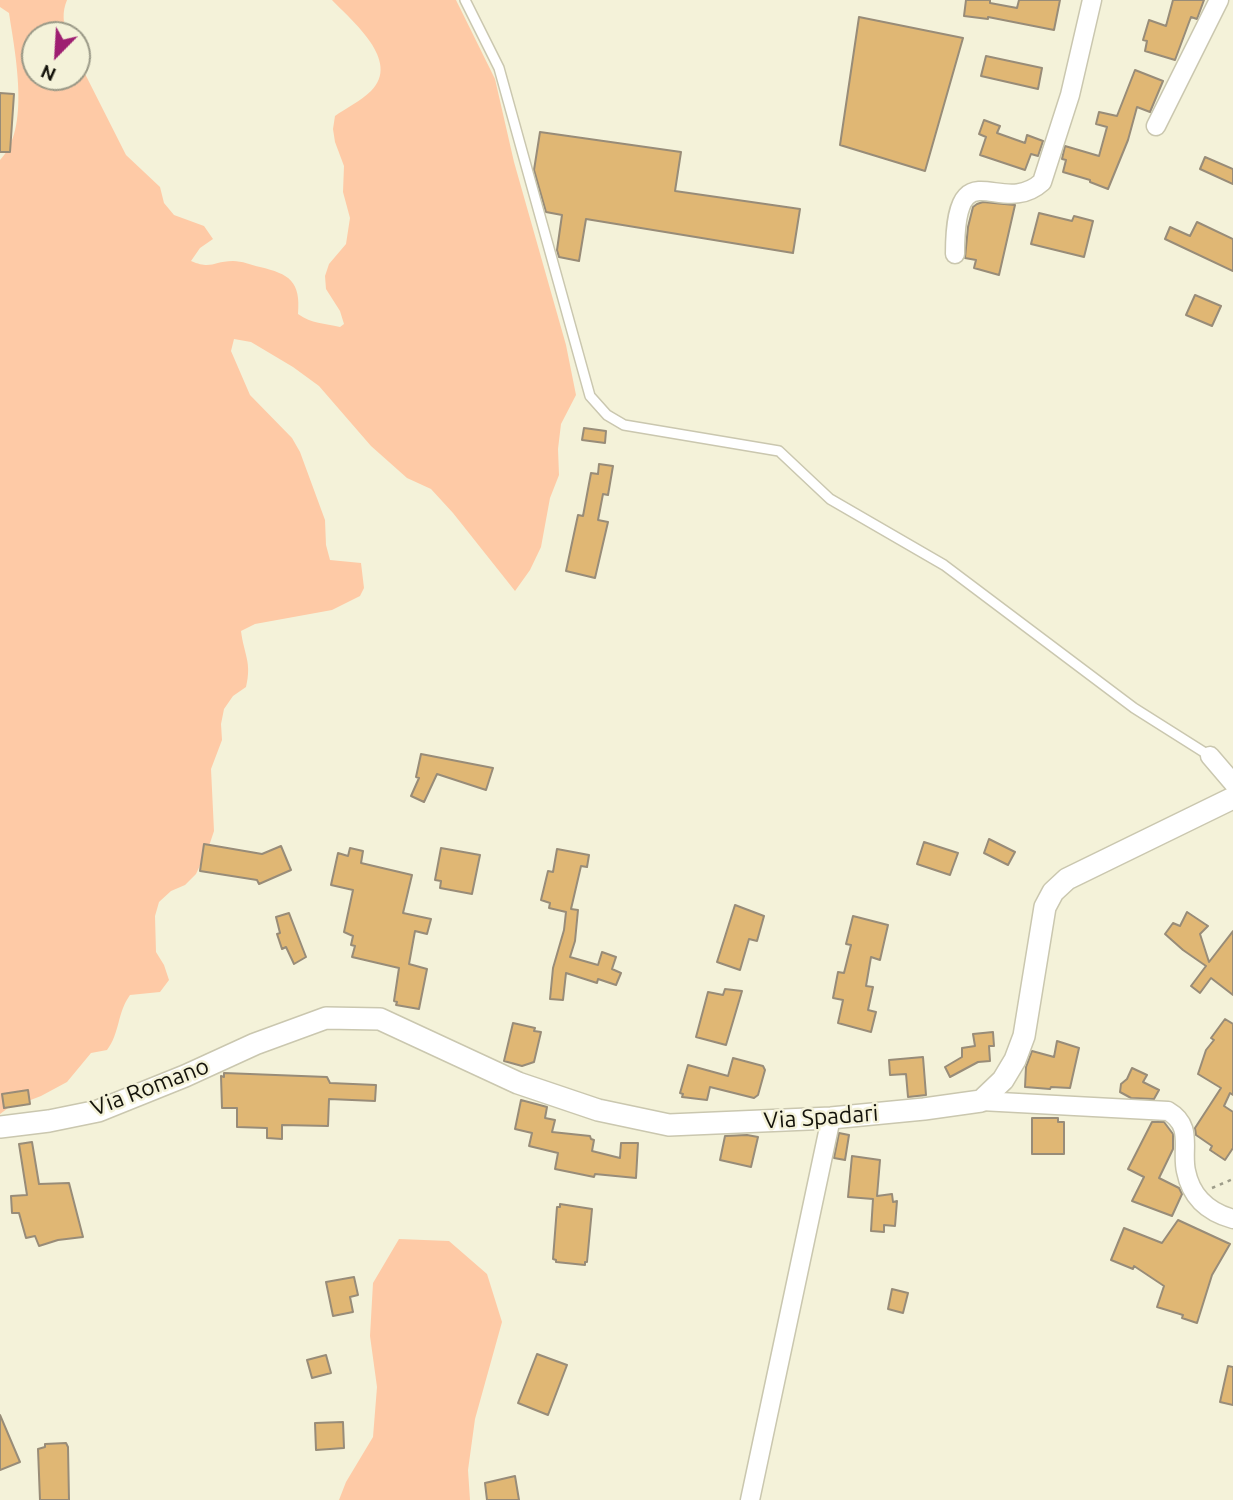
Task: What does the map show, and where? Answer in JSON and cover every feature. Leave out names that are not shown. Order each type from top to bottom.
[{"type":"street","points":[[955,254],[957,212],[969,194],[1033,190],[1042,182],[1070,94],[1092,0]]},
{"type":"street","points":[[1156,126],[1219,0]]},
{"type":"street","points":[[1210,756],[1233,783]]},
{"type":"street","points":[[981,1101],[1003,1080],[1015,1060],[1024,1036],[1045,907],[1053,892],[1067,879],[1233,798]]},
{"type":"street","name":"Via Spadari","points":[[255,1044],[326,1018],[380,1019],[518,1083],[598,1111],[669,1125],[831,1118],[981,1101]]},
{"type":"street","name":"Via Romano","points":[[0,1127],[98,1111],[255,1044]]},
{"type":"street","points":[[981,1101],[1168,1111],[1178,1117],[1182,1128],[1186,1141],[1185,1170],[1195,1192],[1213,1213],[1233,1219]]},
{"type":"street","points":[[750,1500],[831,1118]]},
{"type":"lane","points":[[465,0],[499,68],[590,396],[607,415],[624,425],[779,451],[830,499],[944,565],[1134,708],[1210,756]]},
{"type":"path","points":[[1195,1192],[1233,1179]]},
{"type":"shaded area","points":[[0,0],[67,0],[64,21],[21,21],[21,91],[91,91],[91,86],[126,155],[160,187],[164,203],[174,215],[204,226],[213,239],[200,248],[191,261],[208,265],[236,261],[286,276],[295,286],[298,314],[313,321],[340,327],[344,324],[340,311],[326,289],[325,276],[329,264],[346,244],[350,218],[343,192],[344,166],[333,129],[335,116],[371,91],[379,79],[381,67],[370,42],[332,0],[456,0],[495,79],[514,162],[566,345],[576,395],[561,424],[559,475],[550,498],[541,547],[530,570],[515,591],[431,489],[407,478],[371,446],[319,386],[251,342],[234,339],[231,351],[250,395],[292,438],[300,452],[325,520],[326,545],[330,560],[361,563],[364,588],[360,596],[332,610],[255,624],[241,631],[248,678],[246,687],[233,696],[224,709],[222,740],[211,769],[214,831],[196,874],[185,885],[171,891],[159,902],[155,916],[156,952],[169,980],[160,992],[130,995],[107,1050],[91,1053],[67,1082],[41,1096],[16,1102],[0,1114],[0,160],[10,146],[15,130],[18,90],[9,13],[0,7]]},
{"type":"shaded area","points":[[399,1239],[449,1241],[487,1274],[502,1322],[475,1419],[468,1470],[470,1500],[339,1500],[346,1482],[373,1437],[377,1387],[370,1336],[373,1283]]},
{"type":"building","points":[[966,0],[990,0],[990,3],[1017,8],[1019,0],[1060,0],[1054,30],[988,17],[964,16]]},
{"type":"building","points":[[1173,0],[1204,0],[1197,19],[1191,17],[1175,60],[1145,51],[1147,41],[1143,40],[1149,20],[1166,26]]},
{"type":"building","points":[[859,17],[963,38],[925,171],[840,145]]},
{"type":"building","points":[[986,56],[1042,68],[1038,89],[981,76]]},
{"type":"building","points":[[1135,70],[1163,81],[1150,112],[1137,107],[1128,140],[1108,189],[1063,172],[1065,146],[1099,156],[1107,127],[1096,124],[1099,112],[1117,116]]},
{"type":"building","points":[[0,93],[14,94],[10,152],[0,152]]},
{"type":"building","points":[[984,120],[1000,126],[997,133],[1025,143],[1027,135],[1043,141],[1038,156],[1031,154],[1025,170],[980,155],[986,137],[979,134]]},
{"type":"building","points":[[540,132],[681,152],[675,191],[800,209],[793,253],[586,219],[579,261],[559,257],[557,250],[562,215],[546,212],[534,170]]},
{"type":"building","points":[[1205,157],[1233,169],[1233,184],[1200,169]]},
{"type":"building","points":[[983,202],[1015,205],[999,275],[974,268],[976,260],[965,258],[973,207]]},
{"type":"building","points":[[1039,213],[1072,221],[1074,216],[1093,221],[1084,257],[1031,244]]},
{"type":"building","points":[[1197,222],[1233,239],[1233,271],[1165,239],[1170,227],[1190,236]]},
{"type":"building","points":[[1195,295],[1221,306],[1212,326],[1186,315]]},
{"type":"building","points":[[584,428],[606,431],[605,443],[582,440]]},
{"type":"building","points":[[599,464],[613,466],[608,495],[603,494],[598,520],[608,522],[595,578],[566,571],[578,515],[583,516],[591,473],[598,474]]},
{"type":"building","points":[[421,754],[493,768],[486,790],[437,774],[424,802],[411,796],[419,778],[416,777]]},
{"type":"building","points":[[989,839],[1015,852],[1008,865],[984,853]]},
{"type":"building","points":[[924,842],[958,853],[950,875],[917,864]]},
{"type":"building","points":[[204,844],[262,854],[281,846],[291,870],[259,884],[257,880],[200,871]]},
{"type":"building","points":[[350,848],[363,851],[361,863],[412,875],[403,913],[431,919],[427,934],[415,931],[409,964],[427,969],[419,1009],[396,1005],[397,1002],[394,1001],[399,968],[352,957],[355,946],[351,945],[353,936],[344,932],[353,890],[331,885],[338,853],[348,856]]},
{"type":"building","points":[[441,848],[480,855],[472,894],[440,888],[441,881],[435,880]]},
{"type":"building","points":[[557,849],[589,855],[587,867],[581,866],[571,909],[578,910],[575,941],[570,957],[598,965],[602,952],[616,957],[612,969],[621,973],[616,985],[598,979],[597,983],[566,973],[563,1000],[550,999],[553,968],[564,930],[566,912],[549,908],[550,903],[541,900],[548,871],[553,872]]},
{"type":"building","points":[[735,905],[764,916],[757,941],[749,939],[740,970],[717,962]]},
{"type":"building","points":[[1187,912],[1208,926],[1200,934],[1209,962],[1233,931],[1233,995],[1211,978],[1200,993],[1191,986],[1206,966],[1165,934],[1173,923],[1180,926]]},
{"type":"building","points":[[289,913],[306,957],[294,964],[286,947],[282,949],[277,934],[280,933],[276,917]]},
{"type":"building","points":[[853,916],[888,925],[880,960],[871,957],[866,986],[873,987],[868,1010],[876,1012],[871,1032],[838,1023],[843,1000],[833,998],[838,972],[844,973],[851,945],[846,944]]},
{"type":"building","points":[[725,989],[742,991],[726,1045],[696,1037],[708,992],[723,995]]},
{"type":"building","points":[[1225,1019],[1233,1024],[1233,1095],[1230,1093],[1224,1106],[1233,1112],[1233,1148],[1225,1160],[1210,1150],[1212,1146],[1196,1135],[1195,1128],[1221,1088],[1198,1074],[1206,1050],[1214,1040],[1211,1038]]},
{"type":"building","points":[[513,1023],[541,1032],[534,1062],[522,1066],[504,1061]]},
{"type":"building","points":[[993,1032],[994,1046],[989,1046],[990,1061],[978,1062],[950,1077],[945,1067],[962,1057],[962,1048],[975,1046],[973,1034]]},
{"type":"building","points":[[1057,1041],[1079,1048],[1070,1088],[1025,1087],[1026,1067],[1032,1051],[1054,1057]]},
{"type":"building","points":[[923,1057],[926,1095],[908,1097],[906,1074],[890,1075],[889,1060]]},
{"type":"building","points":[[733,1058],[763,1066],[765,1070],[758,1095],[754,1098],[710,1087],[707,1100],[682,1097],[683,1094],[680,1093],[688,1065],[728,1076]]},
{"type":"building","points":[[1132,1068],[1147,1075],[1143,1082],[1159,1090],[1154,1099],[1131,1098],[1120,1092],[1121,1084],[1127,1079]]},
{"type":"building","points":[[224,1073],[327,1077],[330,1083],[376,1085],[375,1101],[329,1099],[328,1126],[282,1125],[282,1139],[267,1138],[267,1128],[237,1127],[237,1108],[222,1108],[221,1076],[224,1077]]},
{"type":"building","points":[[28,1090],[30,1104],[4,1108],[2,1094]]},
{"type":"building","points":[[521,1100],[547,1107],[545,1118],[555,1120],[552,1132],[590,1136],[594,1140],[592,1151],[620,1158],[621,1143],[638,1143],[636,1178],[595,1174],[594,1177],[555,1169],[558,1153],[529,1146],[532,1133],[515,1129]]},
{"type":"building","points":[[1032,1118],[1058,1118],[1058,1122],[1064,1122],[1064,1154],[1032,1154]]},
{"type":"building","points":[[1152,1122],[1164,1122],[1173,1134],[1173,1149],[1159,1178],[1179,1188],[1182,1194],[1172,1216],[1132,1201],[1144,1177],[1128,1169]]},
{"type":"building","points":[[839,1133],[849,1135],[845,1160],[834,1158]]},
{"type":"building","points":[[725,1136],[758,1137],[751,1167],[720,1160]]},
{"type":"building","points":[[32,1142],[39,1184],[69,1183],[83,1237],[39,1246],[35,1236],[26,1238],[19,1213],[12,1213],[11,1196],[27,1195],[19,1144]]},
{"type":"building","points":[[852,1156],[880,1160],[877,1196],[892,1194],[893,1202],[897,1201],[895,1226],[884,1225],[884,1232],[871,1231],[873,1199],[848,1197]]},
{"type":"building","points":[[560,1204],[592,1209],[585,1265],[556,1262],[553,1259],[557,1207],[560,1207]]},
{"type":"building","points":[[1178,1220],[1230,1244],[1212,1275],[1197,1323],[1182,1318],[1183,1315],[1157,1307],[1164,1286],[1134,1266],[1133,1269],[1111,1260],[1124,1228],[1162,1243]]},
{"type":"building","points":[[354,1277],[358,1295],[350,1297],[353,1312],[333,1316],[326,1282]]},
{"type":"building","points":[[892,1289],[908,1293],[903,1313],[888,1309]]},
{"type":"building","points":[[537,1354],[567,1365],[548,1415],[518,1403]]},
{"type":"building","points":[[326,1355],[331,1373],[312,1378],[307,1360]]},
{"type":"building","points":[[1228,1366],[1233,1367],[1233,1405],[1220,1402]]},
{"type":"building","points":[[0,1415],[20,1462],[0,1470]]},
{"type":"building","points":[[343,1422],[344,1448],[316,1450],[315,1423]]},
{"type":"building","points":[[66,1443],[69,1500],[40,1500],[38,1449],[45,1447],[45,1444]]},
{"type":"building","points":[[515,1476],[519,1500],[487,1500],[485,1483]]}]
